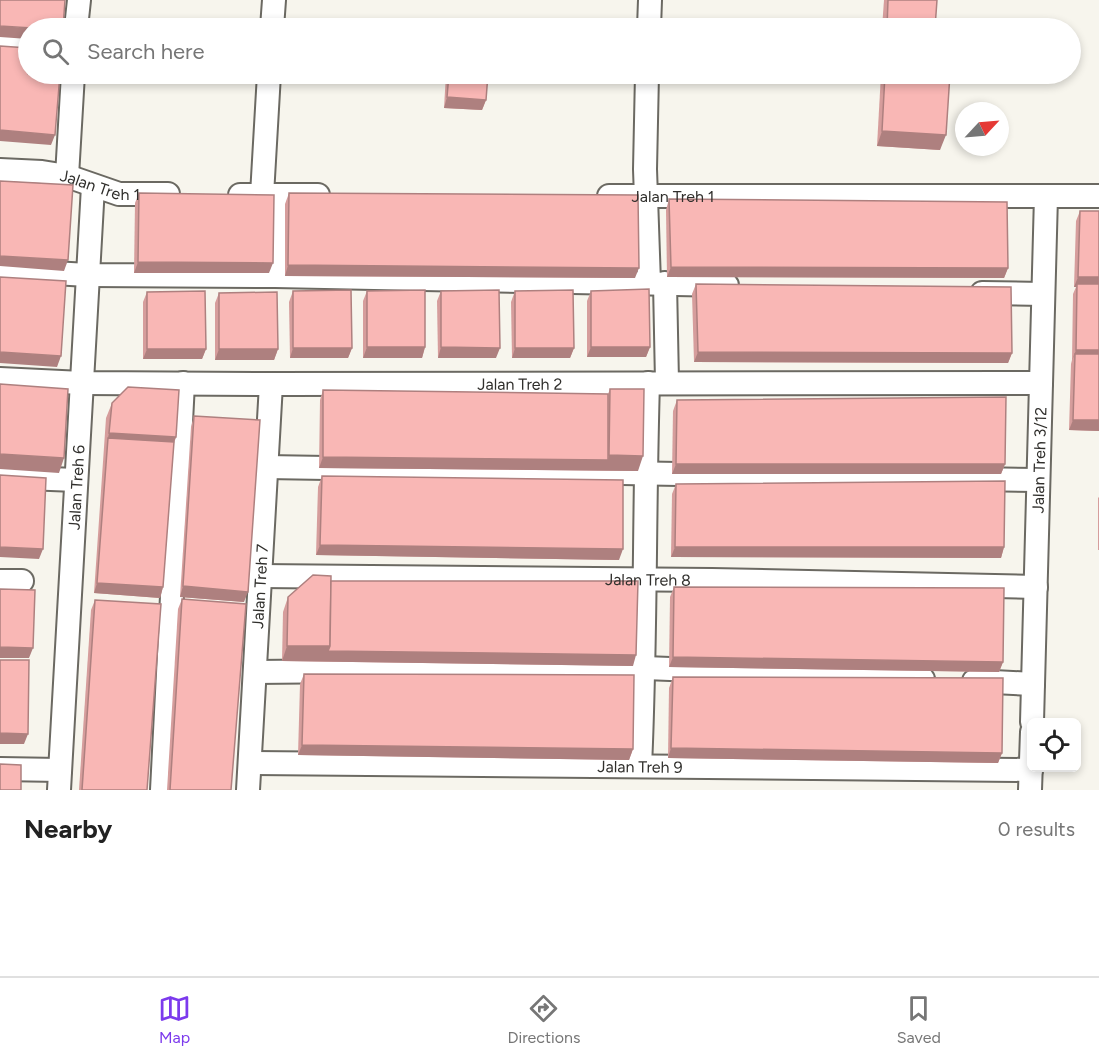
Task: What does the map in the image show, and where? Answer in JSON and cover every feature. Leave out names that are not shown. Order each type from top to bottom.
[{"type":"street","points":[[77,18],[79,0]]},
{"type":"street","points":[[273,18],[274,0]]},
{"type":"street","points":[[649,18],[650,0]]},
{"type":"street","points":[[0,40],[18,41]]},
{"type":"street","points":[[67,176],[72,84]]},
{"type":"street","points":[[269,84],[269,195],[275,276]]},
{"type":"street","points":[[640,766],[645,668],[645,473],[657,383],[657,283],[645,196],[648,84]]},
{"type":"street","name":"Jalan Treh 1","points":[[0,170],[67,176],[119,194],[190,195]]},
{"type":"street","name":"Jalan Treh 6","points":[[60,780],[93,186]]},
{"type":"street","points":[[214,195],[344,195]]},
{"type":"street","name":"Jalan Treh 1","points":[[591,195],[1099,196]]},
{"type":"street","name":"Jalan Treh 3/12","points":[[1032,718],[1046,196]]},
{"type":"street","points":[[0,270],[88,275],[275,276],[747,286]]},
{"type":"street","points":[[960,292],[1043,294]]},
{"type":"street","name":"Jalan Treh 2","points":[[0,379],[271,384],[1041,383]]},
{"type":"street","points":[[162,790],[183,383]]},
{"type":"street","name":"Jalan Treh 7","points":[[248,790],[271,384]]},
{"type":"street","points":[[266,467],[1038,480]]},
{"type":"street","points":[[0,477],[76,480]]},
{"type":"street","name":"Jalan Treh 8","points":[[260,576],[1036,587]]},
{"type":"street","points":[[255,672],[645,668],[1033,684]]},
{"type":"street","name":"Jalan Treh 9","points":[[250,763],[640,766],[879,779],[1030,780]]},
{"type":"street","points":[[0,769],[60,780]]},
{"type":"building","points":[[0,0],[65,0],[64,18],[18,18],[18,27],[0,26]]},
{"type":"building","points":[[888,0],[937,0],[936,18],[887,18]]},
{"type":"building","points":[[0,46],[18,47],[18,84],[59,84],[55,135],[0,130]]},
{"type":"building","points":[[448,84],[487,84],[486,100],[447,97]]},
{"type":"building","points":[[884,84],[949,84],[946,135],[882,131]]},
{"type":"building","points":[[0,181],[73,185],[68,260],[0,256]]},
{"type":"building","points":[[139,193],[274,195],[273,263],[138,262]]},
{"type":"building","points":[[289,193],[638,195],[639,268],[288,265]]},
{"type":"building","points":[[669,199],[1007,202],[1008,268],[671,267]]},
{"type":"building","points":[[1080,211],[1099,211],[1099,277],[1078,277]]},
{"type":"building","points":[[0,277],[66,281],[61,356],[0,352]]},
{"type":"building","points":[[696,284],[1011,287],[1012,353],[698,352]]},
{"type":"building","points":[[1077,284],[1099,284],[1099,350],[1076,350]]},
{"type":"building","points":[[649,289],[650,347],[591,347],[591,291]]},
{"type":"building","points":[[351,290],[352,348],[293,348],[293,291]]},
{"type":"building","points":[[425,290],[425,347],[367,347],[367,291]]},
{"type":"building","points":[[499,290],[500,348],[441,347],[441,291]]},
{"type":"building","points":[[573,290],[574,348],[515,348],[515,291]]},
{"type":"building","points":[[205,291],[206,349],[147,349],[147,292]]},
{"type":"building","points":[[277,292],[278,349],[219,349],[219,293]]},
{"type":"building","points":[[1075,354],[1099,354],[1099,420],[1073,420]]},
{"type":"building","points":[[0,384],[68,389],[64,458],[0,454]]},
{"type":"building","points":[[128,387],[179,390],[176,437],[109,433],[112,403]]},
{"type":"building","points":[[610,389],[644,389],[643,456],[609,455]]},
{"type":"building","points":[[323,390],[608,394],[608,460],[323,457]]},
{"type":"building","points":[[1006,397],[1005,464],[676,464],[677,400]]},
{"type":"building","points":[[194,416],[260,420],[248,592],[183,586]]},
{"type":"building","points":[[108,438],[174,442],[163,587],[97,583]]},
{"type":"building","points":[[0,475],[46,478],[43,549],[0,547]]},
{"type":"building","points":[[322,476],[623,480],[623,549],[320,545]]},
{"type":"building","points":[[1005,481],[1004,547],[675,547],[676,484]]},
{"type":"building","points":[[313,575],[331,576],[330,646],[287,646],[288,597]]},
{"type":"building","points":[[331,581],[638,581],[636,655],[328,651]]},
{"type":"building","points":[[674,587],[1004,588],[1003,662],[673,657]]},
{"type":"building","points":[[0,589],[35,590],[33,648],[0,647]]},
{"type":"building","points":[[182,599],[246,604],[231,790],[170,790]]},
{"type":"building","points":[[95,600],[161,604],[147,790],[82,790]]},
{"type":"building","points":[[0,660],[29,660],[28,734],[0,733]]},
{"type":"building","points":[[304,674],[634,675],[633,749],[302,745]]},
{"type":"building","points":[[673,677],[1003,678],[1002,753],[671,748]]},
{"type":"building","points":[[0,764],[21,765],[21,790],[0,790]]}]
